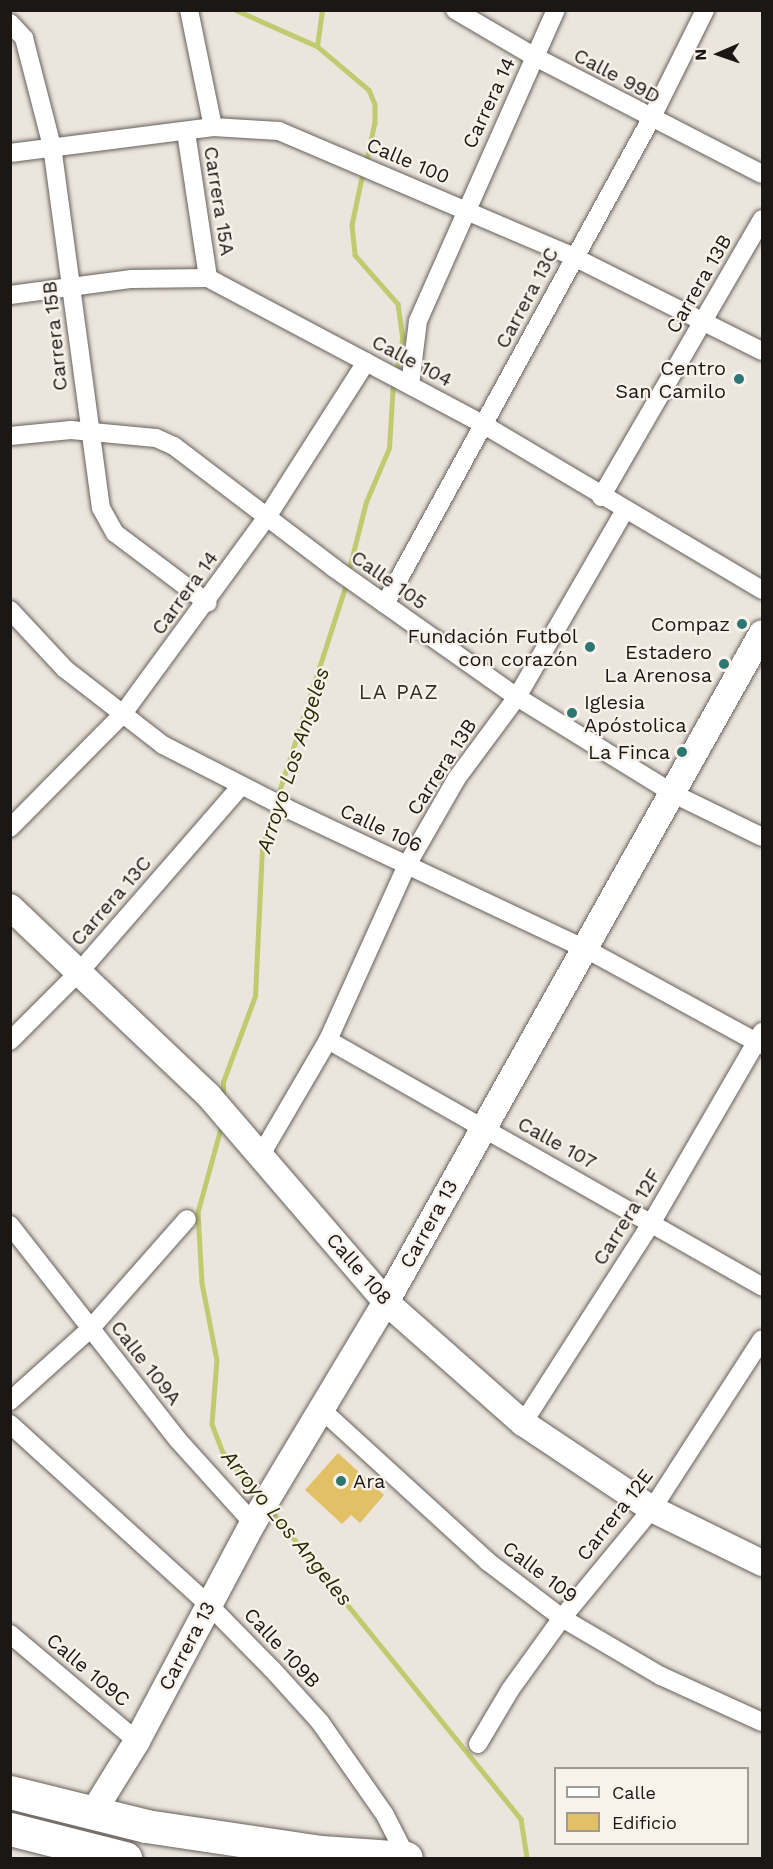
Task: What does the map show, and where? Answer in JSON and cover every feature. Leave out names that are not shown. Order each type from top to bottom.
[{"type":"highway","points":[[10,1792],[92,1814],[321,1852],[406,1858]]},
{"type":"highway","points":[[10,1829],[76,1852],[126,1858]]},
{"type":"street","name":"Calle 99D","points":[[454,10],[535,57],[651,119],[762,174]]},
{"type":"street","name":"Carrera 14","points":[[408,384],[418,321],[464,210],[556,10]]},
{"type":"street","name":"Carrera 13C","points":[[385,604],[486,426],[574,257],[651,119],[705,10]]},
{"type":"street","points":[[191,14],[213,127]]},
{"type":"street","name":"Carrera 15B","points":[[10,23],[24,38],[52,146],[74,286],[88,433],[101,508],[115,533],[207,603]]},
{"type":"street","name":"Calle 100","points":[[10,153],[213,127],[279,131],[574,257],[705,319],[762,351]]},
{"type":"street","name":"Carrera 15A","points":[[186,132],[208,278]]},
{"type":"street","name":"Carrera 13B","points":[[601,497],[762,219]]},
{"type":"street","points":[[10,295],[74,286],[208,278]]},
{"type":"street","name":"Calle 104","points":[[208,278],[486,426],[601,497],[762,590]]},
{"type":"street","name":"Carrera 14","points":[[10,828],[122,715],[207,603],[267,517],[366,362]]},
{"type":"street","name":"Calle 105","points":[[10,435],[51,430],[156,438],[174,446],[334,568],[516,697],[674,794],[762,837]]},
{"type":"street","name":"Carrera 13B","points":[[262,1153],[328,1040],[407,865],[457,778],[516,697],[625,510]]},
{"type":"street","name":"Calle 106","points":[[10,610],[65,669],[122,715],[163,744],[288,809],[584,948],[760,1039]]},
{"type":"street","name":"Carrera 13","points":[[92,1814],[137,1741],[255,1519],[386,1302],[584,948],[674,794],[762,633]]},
{"type":"street","name":"Carrera 13C","points":[[10,1041],[81,970],[241,786]]},
{"type":"street","name":"Calle 108","points":[[10,907],[81,970],[209,1096],[262,1153],[386,1302],[523,1423],[652,1509],[762,1563]]},
{"type":"street","name":"Carrera 12F","points":[[523,1423],[652,1222],[760,1039]]},
{"type":"street","name":"Calle 107","points":[[328,1040],[652,1222],[762,1287]]},
{"type":"street","points":[[10,1401],[91,1328],[187,1219]]},
{"type":"street","name":"Calle 109A","points":[[10,1225],[178,1440],[255,1519]]},
{"type":"street","name":"Carrera 12E","points":[[478,1744],[510,1690],[562,1618],[652,1509],[762,1340]]},
{"type":"street","name":"Calle 109","points":[[322,1411],[487,1561],[562,1618],[661,1676],[762,1722]]},
{"type":"street","name":"Calle 109B","points":[[10,1424],[209,1605],[320,1722],[385,1815],[406,1858]]},
{"type":"street","name":"Calle 109C","points":[[10,1634],[137,1741]]},
{"type":"building","name":"Ara","points":[[338,1453],[384,1495],[360,1523],[351,1515],[342,1524],[305,1490]]},
{"type":"waterway","name":"Arroyo Los Angeles","points":[[236,10],[317,46],[369,90],[375,104],[375,122],[366,165]]},
{"type":"waterway","points":[[317,46],[322,10]]},
{"type":"waterway","name":"Arroyo Los Angeles","points":[[363,173],[352,225],[355,255],[398,304],[403,338],[396,373]]},
{"type":"waterway","name":"Arroyo Los Angeles","points":[[348,573],[366,502],[389,448],[393,382]]},
{"type":"waterway","name":"Arroyo Los Angeles","points":[[277,798],[346,584]]},
{"type":"waterway","name":"Arroyo Los Angeles","points":[[223,1099],[223,1082],[255,996],[262,848],[275,806]]},
{"type":"waterway","name":"Arroyo Los Angeles","points":[[222,1125],[198,1213],[202,1283],[217,1360],[212,1424],[223,1452],[260,1498]]},
{"type":"waterway","name":"Arroyo Los Angeles","points":[[270,1509],[521,1819],[527,1858]]},
{"type":"place","name":"Centro San Camilo","points":[[739,379]]},
{"type":"place","name":"Compaz","points":[[742,624]]},
{"type":"place","name":"Fundación Futbol con corazón","points":[[590,647]]},
{"type":"place","name":"Estadero La Arenosa","points":[[724,664]]},
{"type":"place","name":"Iglesia Apóstolica","points":[[572,713]]},
{"type":"place","name":"La Finca","points":[[682,752]]},
{"type":"place","name":"Ara","points":[[341,1481]]},
{"type":"district","name":"LA PAZ","points":[[399,692]]}]
